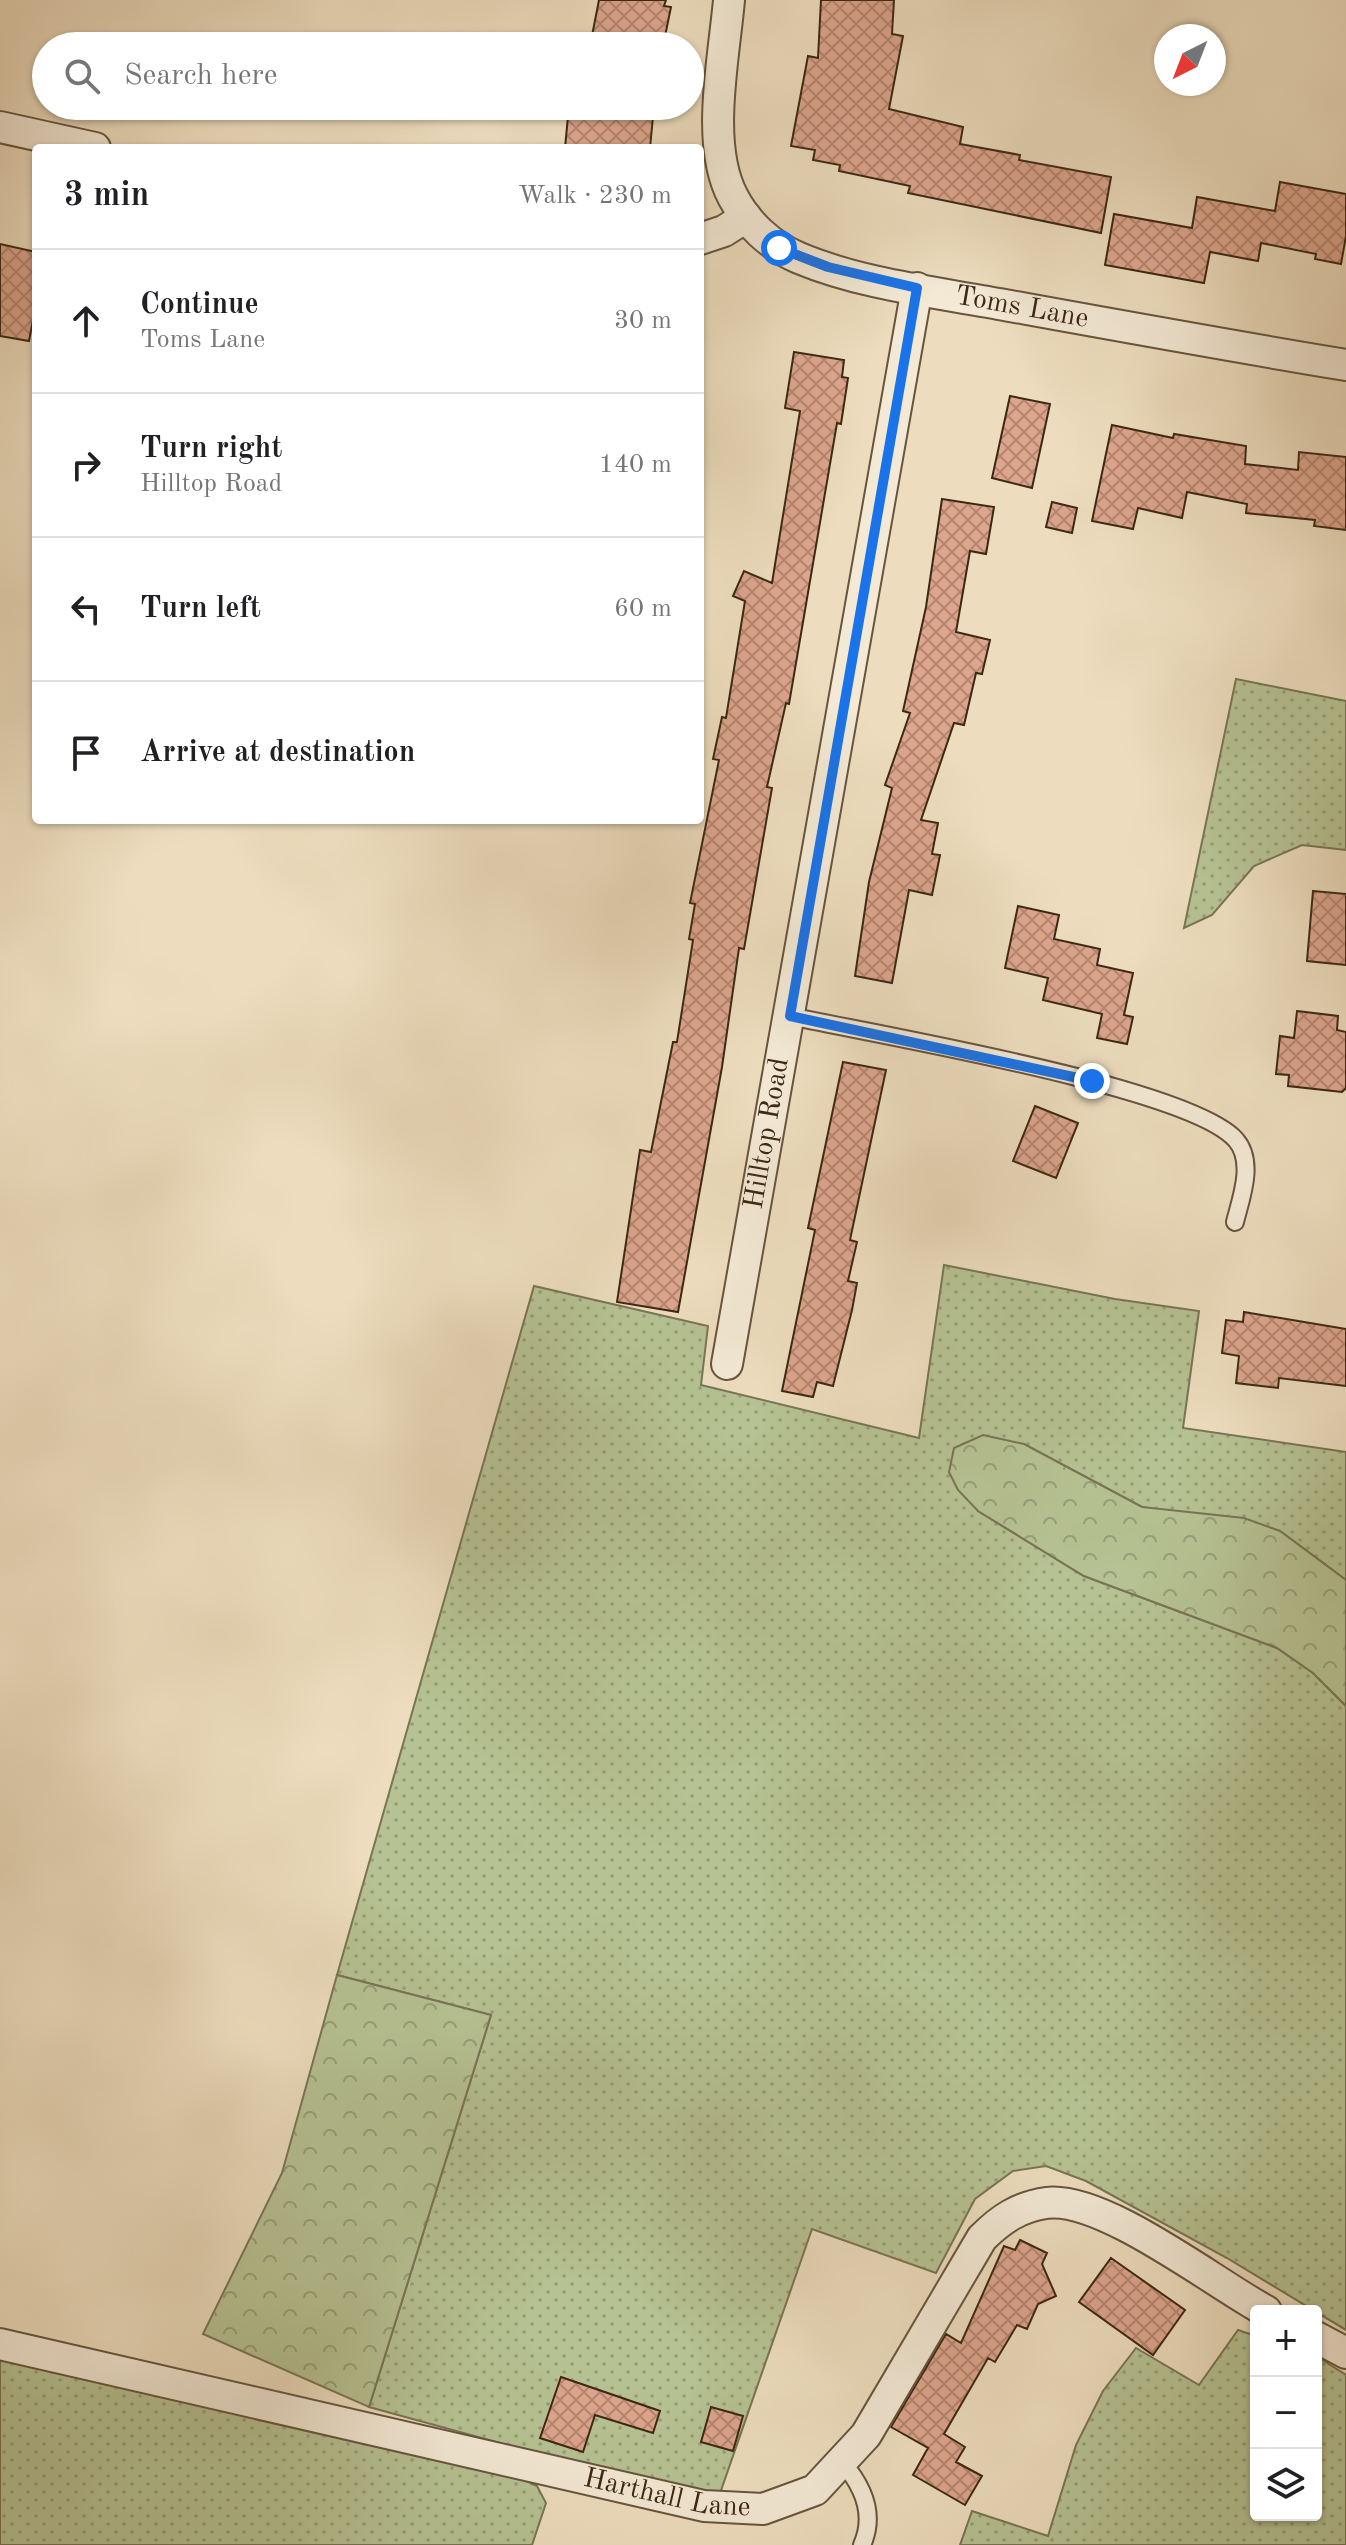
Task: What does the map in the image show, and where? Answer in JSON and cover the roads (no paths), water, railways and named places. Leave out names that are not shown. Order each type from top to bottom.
[{"type":"street","name":"Toms Lane","points":[[729,0],[718,135],[726,183],[746,217],[769,241],[800,258],[917,288],[1346,365]]},
{"type":"street","points":[[0,127],[77,144]]},
{"type":"street","points":[[704,238],[724,231],[746,217]]},
{"type":"street","name":"Hilltop Road","points":[[727,1364],[917,288]]},
{"type":"street","name":"Harthall Lane","points":[[0,2344],[704,2506],[763,2509],[792,2501],[815,2490],[866,2435],[982,2238],[1000,2220],[1021,2209],[1048,2203],[1069,2204],[1112,2219],[1256,2305]]},
{"type":"street","points":[[1322,2340],[1346,2353]]},
{"type":"lane","points":[[790,1016],[1092,1081],[1164,1102],[1236,1140],[1245,1161],[1245,1180],[1235,1222]]},
{"type":"lane","points":[[842,2462],[857,2480],[867,2504],[867,2533],[862,2545]]}]
